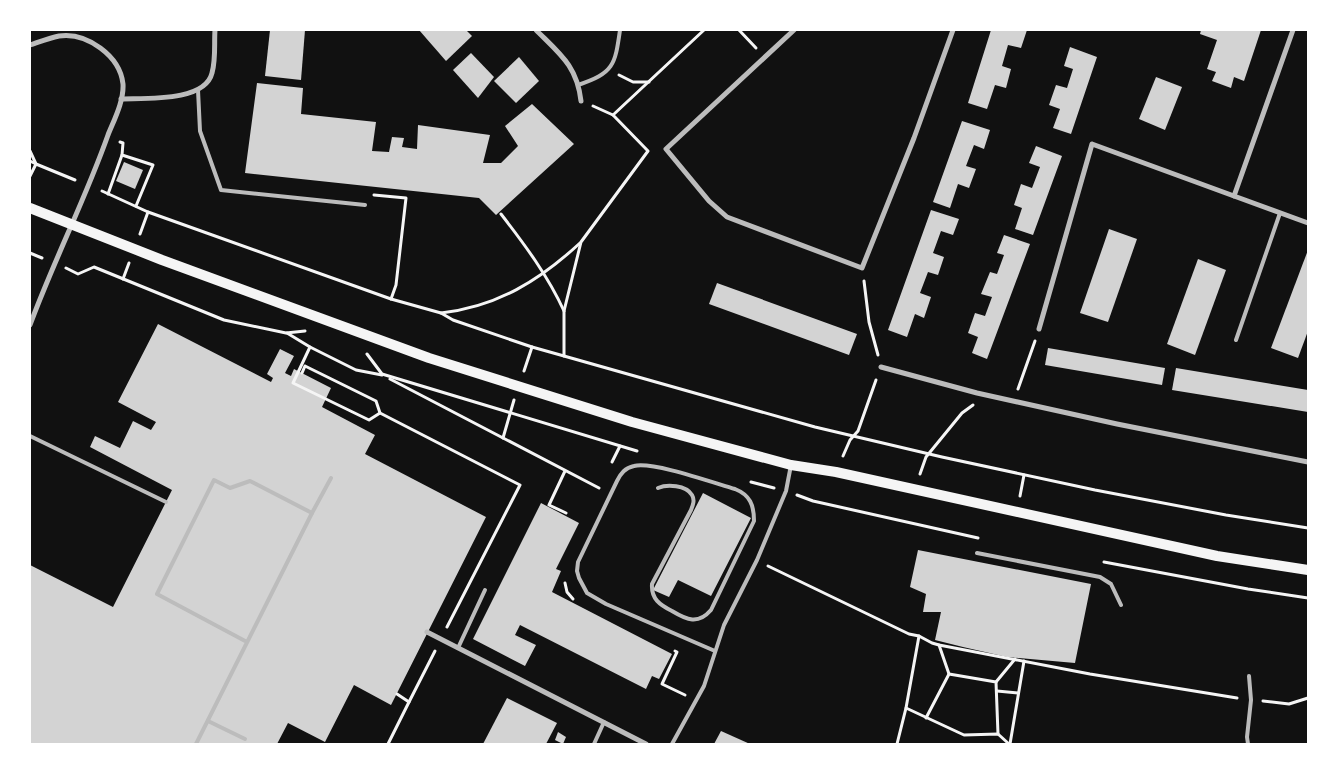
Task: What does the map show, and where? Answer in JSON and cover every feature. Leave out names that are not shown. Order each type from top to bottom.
[{"type":"main road","points":[[30,208],[134,250],[364,335],[518,387],[632,422],[791,465],[836,472],[1217,556],[1308,570]]},
{"type":"street","points":[[122,99],[179,95],[198,90],[204,86],[212,74],[215,30]]},
{"type":"street","points":[[536,30],[568,62],[578,85],[581,101]]},
{"type":"street","points":[[794,30],[666,149],[710,201],[727,217],[862,268],[914,138],[953,30]]},
{"type":"street","points":[[1234,196],[1293,30]]},
{"type":"street","points":[[30,45],[60,36],[74,37],[90,42],[106,53],[114,62],[123,84],[122,99],[108,137],[89,186],[46,280],[30,325]]},
{"type":"street","points":[[1039,330],[1092,144],[1308,223]]},
{"type":"street","points":[[881,368],[977,393],[1117,424],[1308,462]]},
{"type":"street","points":[[427,632],[646,744]]},
{"type":"lane","points":[[578,85],[601,76],[616,60],[620,30]]},
{"type":"lane","points":[[198,90],[200,132],[222,190],[364,204]]},
{"type":"lane","points":[[1236,340],[1280,213]]},
{"type":"lane","points":[[30,436],[166,502]]},
{"type":"lane","points":[[658,488],[669,485],[688,490],[694,501],[652,584],[652,592],[660,604],[685,618],[692,620],[706,616],[711,610],[754,521],[751,502],[743,492],[669,470],[643,465],[627,468],[622,472],[617,481],[578,562],[577,571],[579,578],[587,592],[606,604],[715,651]]},
{"type":"lane","points":[[672,744],[704,686],[724,625],[757,560],[786,491],[791,465]]},
{"type":"lane","points":[[196,744],[331,478]]},
{"type":"lane","points":[[247,642],[157,594],[214,480],[230,488],[250,481],[312,514]]},
{"type":"lane","points":[[977,553],[1100,577],[1111,584],[1121,605]]},
{"type":"lane","points":[[458,648],[485,590]]},
{"type":"lane","points":[[1248,744],[1251,700],[1249,676]]},
{"type":"lane","points":[[208,721],[245,738]]},
{"type":"lane","points":[[594,744],[604,722]]},
{"type":"path","points":[[613,115],[704,30]]},
{"type":"path","points":[[739,30],[764,58]]},
{"type":"path","points":[[607,70],[633,82],[649,82]]},
{"type":"path","points":[[441,313],[461,311],[504,297],[544,274],[581,242],[648,151],[613,115],[581,101]]},
{"type":"path","points":[[108,137],[123,143],[122,155],[108,194]]},
{"type":"path","points":[[30,151],[36,164]]},
{"type":"path","points":[[122,155],[153,165],[136,206]]},
{"type":"path","points":[[30,161],[148,212],[391,299],[441,313],[453,320],[532,347],[815,427],[942,457],[1226,515],[1308,528]]},
{"type":"path","points":[[30,176],[36,164]]},
{"type":"path","points":[[364,204],[365,194],[406,198],[396,285],[391,299]]},
{"type":"path","points":[[134,250],[148,212]]},
{"type":"path","points":[[501,214],[557,294],[564,311]]},
{"type":"path","points":[[564,356],[564,311],[581,242]]},
{"type":"path","points":[[836,472],[850,440],[855,436],[881,368],[869,322],[862,268]]},
{"type":"path","points":[[1013,401],[1039,330]]},
{"type":"path","points":[[286,333],[356,370],[382,374],[599,488],[603,480]]},
{"type":"path","points":[[310,347],[293,382],[369,420],[380,414]]},
{"type":"path","points":[[504,438],[518,387],[532,347]]},
{"type":"path","points":[[302,373],[305,366],[376,401],[380,414],[520,485],[445,632]]},
{"type":"path","points":[[915,489],[926,457],[962,413],[972,407],[977,393]]},
{"type":"path","points":[[611,463],[620,446]]},
{"type":"path","points":[[565,470],[549,504],[566,513]]},
{"type":"path","points":[[1017,511],[1024,475]]},
{"type":"path","points":[[757,560],[782,574],[909,634],[919,636],[939,645],[1090,674],[1251,700],[1289,704],[1308,698]]},
{"type":"path","points":[[897,744],[906,708],[919,636]]},
{"type":"path","points":[[926,718],[949,674],[939,645]]},
{"type":"path","points":[[388,744],[436,650]]},
{"type":"path","points":[[998,734],[996,682],[1015,659]]},
{"type":"path","points":[[1009,744],[1024,661]]},
{"type":"path","points":[[949,674],[996,682]]},
{"type":"path","points":[[997,691],[1018,693]]},
{"type":"path","points":[[397,694],[410,702]]},
{"type":"path","points":[[906,708],[964,735],[998,734],[1009,744]]},
{"type":"building","points":[[270,30],[305,30],[301,80],[265,76]]},
{"type":"building","points":[[419,30],[466,30],[472,36],[446,61]]},
{"type":"building","points":[[991,30],[1027,30],[1021,48],[1008,45],[1002,66],[1011,69],[1006,88],[995,85],[987,109],[968,103]]},
{"type":"building","points":[[1201,30],[1261,30],[1244,81],[1234,77],[1231,88],[1212,81],[1216,72],[1207,69],[1217,40],[1200,34]]},
{"type":"building","points":[[1070,47],[1097,57],[1071,134],[1053,128],[1060,109],[1049,105],[1056,85],[1067,88],[1073,69],[1064,66]]},
{"type":"building","points":[[471,53],[494,77],[478,98],[453,70]]},
{"type":"building","points":[[519,57],[539,81],[516,103],[494,81]]},
{"type":"building","points":[[1156,77],[1182,87],[1165,130],[1139,119]]},
{"type":"building","points":[[257,83],[303,88],[301,114],[376,122],[372,151],[389,152],[392,137],[404,138],[402,147],[417,149],[418,125],[490,135],[483,163],[501,163],[518,146],[505,126],[532,104],[574,144],[496,215],[479,198],[245,173]]},
{"type":"building","points":[[962,121],[990,130],[984,149],[974,145],[966,166],[976,169],[969,188],[958,184],[950,208],[933,202]]},
{"type":"building","points":[[1036,146],[1062,156],[1033,235],[1015,229],[1022,208],[1014,205],[1021,184],[1032,188],[1040,167],[1029,163]]},
{"type":"building","points":[[124,162],[143,170],[135,189],[116,181]]},
{"type":"building","points":[[931,210],[959,219],[953,235],[941,231],[933,253],[944,257],[938,275],[928,272],[920,293],[931,297],[924,318],[915,314],[907,337],[888,330]]},
{"type":"building","points":[[1109,229],[1137,239],[1108,322],[1080,313]]},
{"type":"building","points":[[1004,235],[1030,244],[987,359],[972,353],[978,337],[968,333],[975,313],[985,316],[992,297],[981,294],[990,272],[997,274],[1004,255],[997,253]]},
{"type":"building","points":[[1308,250],[1308,331],[1298,358],[1271,348]]},
{"type":"building","points":[[1198,259],[1226,270],[1195,355],[1167,344]]},
{"type":"building","points":[[717,283],[857,334],[849,355],[709,304]]},
{"type":"building","points":[[158,324],[271,382],[273,378],[267,374],[280,349],[294,356],[285,373],[291,376],[294,369],[331,388],[322,407],[375,435],[365,454],[486,517],[391,705],[354,685],[325,742],[288,723],[277,744],[30,744],[30,565],[113,607],[172,490],[90,447],[95,436],[120,448],[133,421],[151,430],[156,422],[118,402]]},
{"type":"building","points":[[1048,348],[1165,368],[1162,385],[1045,365]]},
{"type":"building","points":[[1176,368],[1308,390],[1308,412],[1172,390]]},
{"type":"building","points":[[703,493],[751,518],[711,596],[678,580],[669,597],[653,590]]},
{"type":"building","points":[[541,503],[579,523],[556,569],[561,571],[552,592],[672,654],[659,679],[652,676],[646,689],[520,625],[515,635],[536,645],[525,666],[473,639]]},
{"type":"building","points":[[918,550],[1091,584],[1075,663],[1007,657],[935,640],[941,612],[923,612],[926,594],[910,587]]},
{"type":"building","points":[[507,698],[557,723],[546,744],[483,744]]},
{"type":"building","points":[[721,731],[750,744],[714,744]]},
{"type":"building","points":[[558,732],[566,737],[563,744],[555,740]]}]
